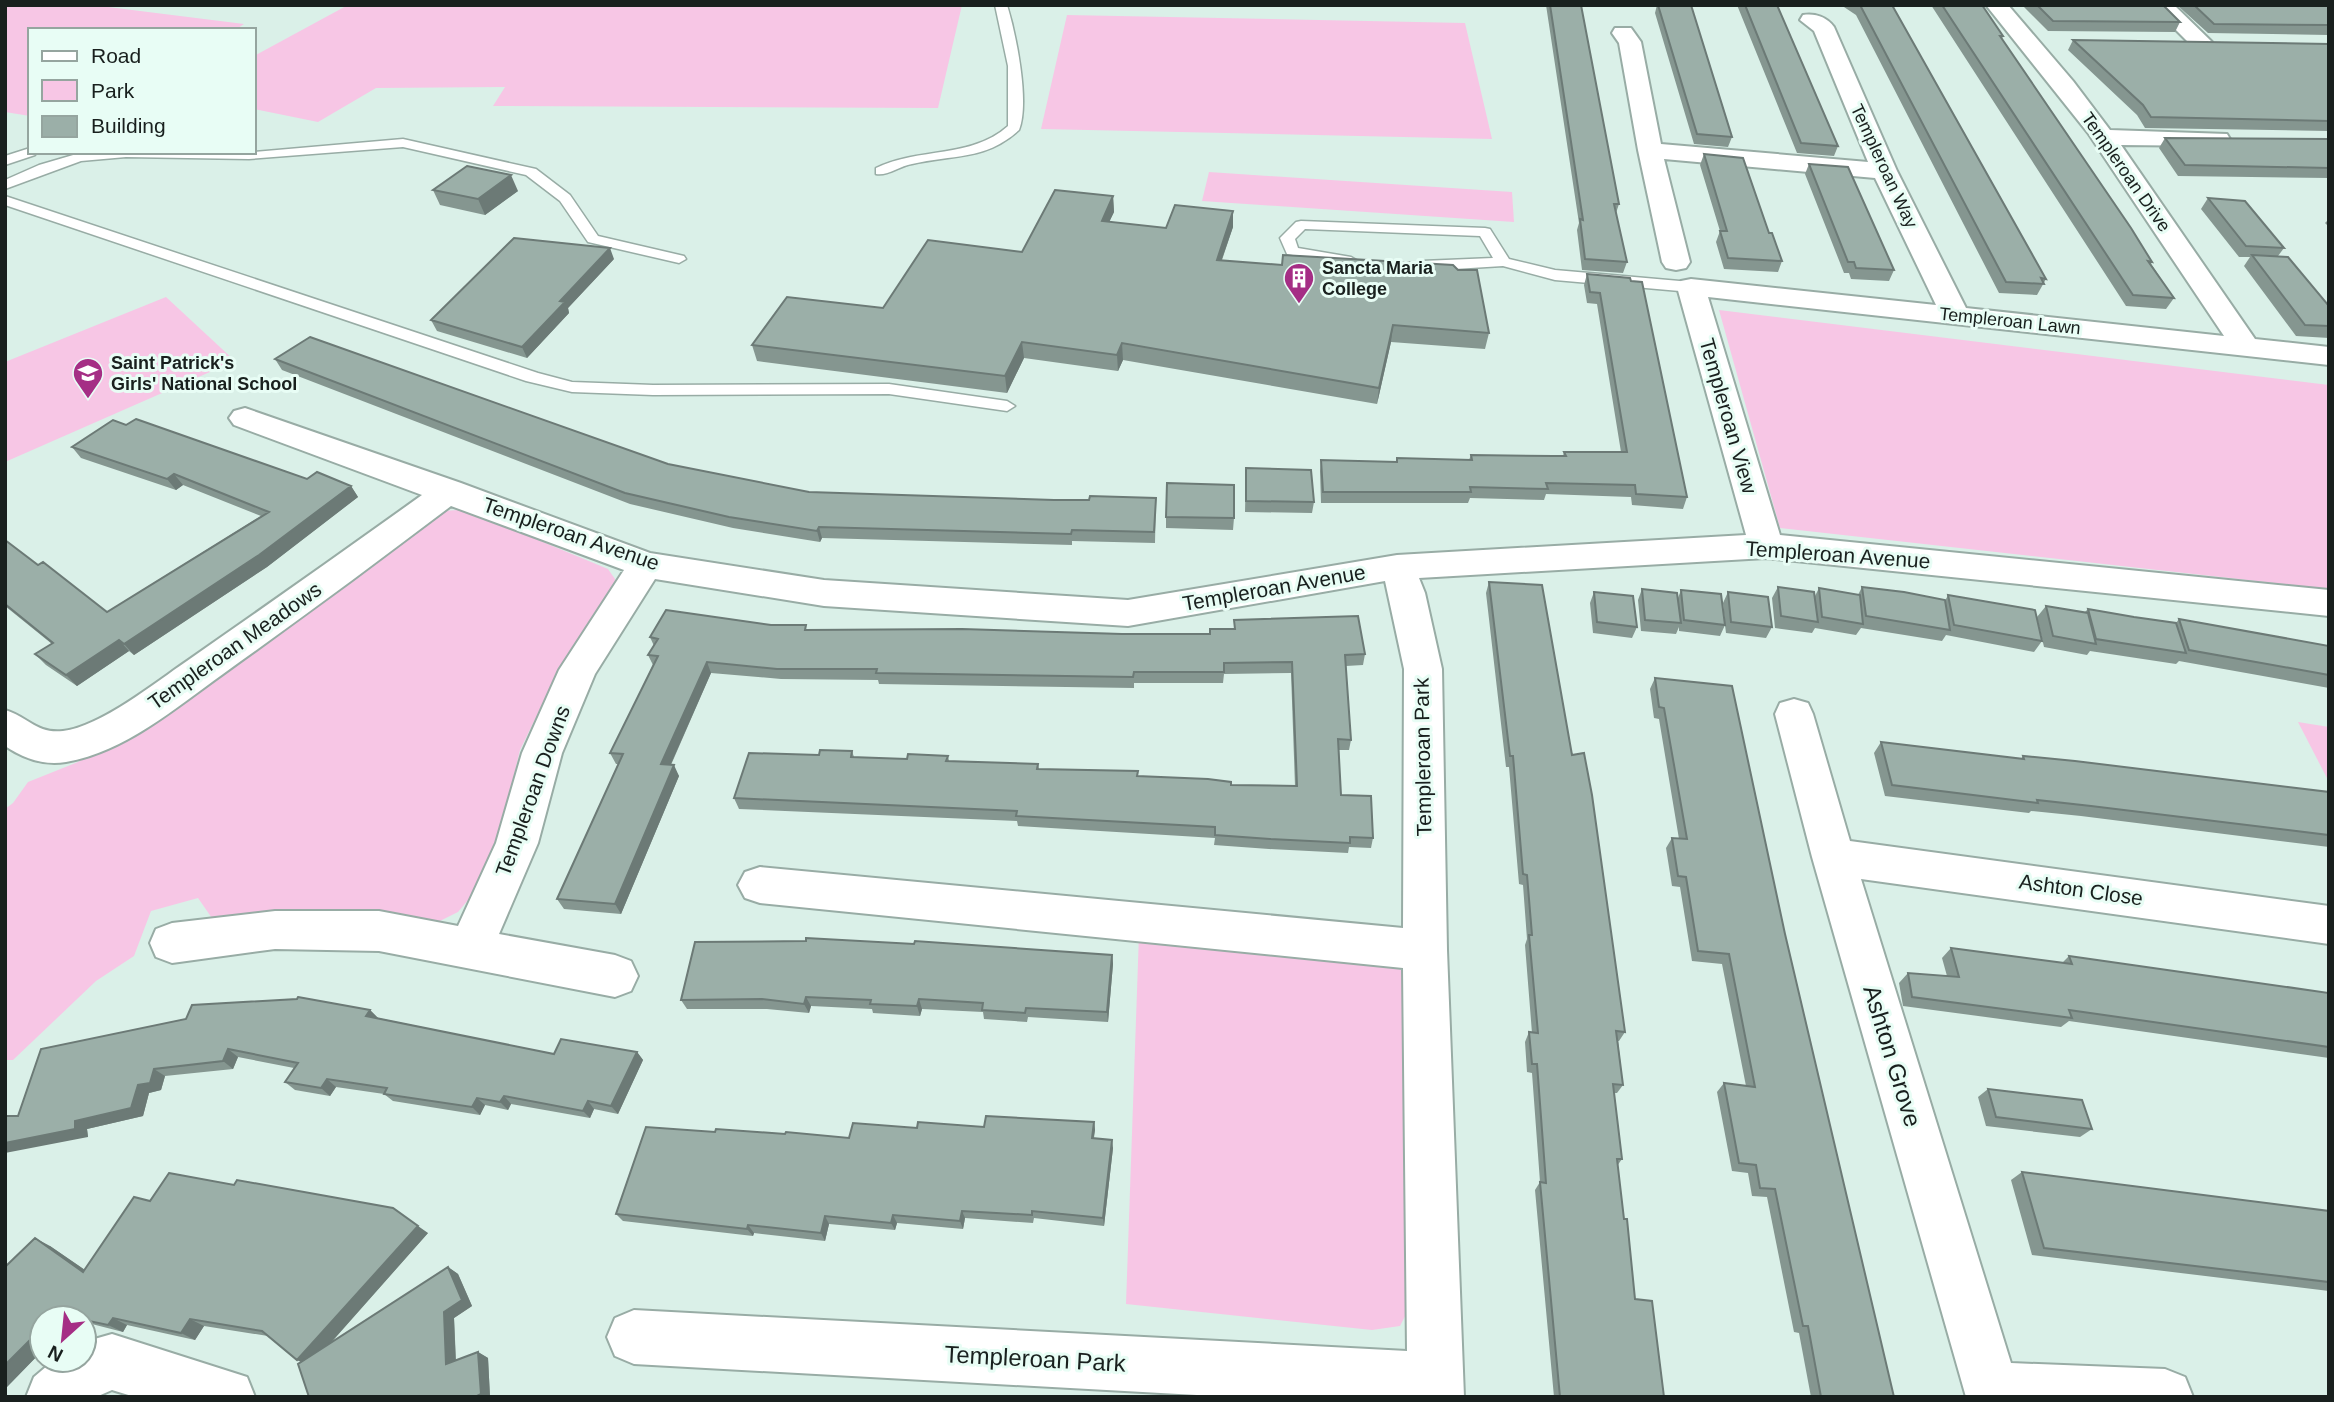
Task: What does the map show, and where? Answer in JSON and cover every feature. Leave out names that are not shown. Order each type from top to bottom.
[{"type":"street","name":"Templeroan Drive","points":[[1996,5],[2041,40],[2246,347]]},
{"type":"street","points":[[2161,5],[2201,42]]},
{"type":"street","name":"Templeroan Way","points":[[1811,20],[1823,27],[1884,172],[1955,315]]},
{"type":"street","name":"Templeroan View","points":[[1623,33],[1630,42],[1650,149],[1683,274],[1766,546]]},
{"type":"street","points":[[2174,42],[2226,42]]},
{"type":"street","points":[[2105,137],[2245,139]]},
{"type":"street","points":[[1650,149],[1884,172]]},
{"type":"street","name":"Templeroan Lawn","points":[[1683,274],[1955,315],[2329,356]]},
{"type":"street","name":"Templeroan Avenue","points":[[245,418],[646,565],[824,593],[1128,613],[1397,567],[1766,546],[2329,603]]},
{"type":"street","name":"Templeroan Meadows","points":[[5,725],[46,748],[81,743],[125,722],[299,604],[449,491]]},
{"type":"street","name":"Templeroan Downs","points":[[471,948],[517,843],[542,753],[578,670],[646,565]]},
{"type":"street","name":"Templeroan Park","points":[[634,1337],[1436,1388],[1425,950],[1423,669],[1407,593],[1397,567]]},
{"type":"street","name":"Ashton Grove","points":[[1794,714],[1833,857],[1993,1394]]},
{"type":"street","name":"Ashton Close","points":[[1833,857],[2329,925]]},
{"type":"street","points":[[760,885],[1425,950]]},
{"type":"street","points":[[172,943],[275,930],[379,931],[615,976]]},
{"type":"street","points":[[54,1397],[87,1368],[112,1362],[164,1389],[227,1397]]},
{"type":"street","points":[[1993,1394],[2165,1397]]},
{"type":"lane","points":[[881,171],[912,158],[972,151],[994,144],[1014,127],[1017,100],[1006,19],[1001,5]]},
{"type":"lane","points":[[188,154],[249,155],[403,143],[531,172],[565,198],[593,239],[679,259]]},
{"type":"lane","points":[[5,161],[28,153]]},
{"type":"lane","points":[[5,186],[58,158],[117,154]]},
{"type":"lane","points":[[5,200],[532,377],[572,387],[653,390],[889,389],[1007,406]]},
{"type":"lane","points":[[1367,262],[1292,251],[1287,238],[1301,225],[1485,232],[1503,262]]},
{"type":"lane","points":[[1402,265],[1503,262],[1555,275],[1683,274]]},
{"type":"green space","points":[[5,5],[92,5],[244,24],[238,28],[28,28],[28,116],[5,112]]},
{"type":"green space","points":[[348,5],[962,5],[938,108],[493,106],[505,87],[376,88],[318,122],[256,109],[256,55]]},
{"type":"green space","points":[[1067,15],[1465,23],[1492,139],[1041,129]]},
{"type":"green space","points":[[1209,172],[1512,192],[1514,222],[1202,201]]},
{"type":"green space","points":[[166,297],[235,361],[5,462],[5,362]]},
{"type":"green space","points":[[1719,310],[2329,385],[2329,589],[1780,528]]},
{"type":"green space","points":[[459,510],[485,518],[608,569],[615,579],[613,590],[560,668],[520,750],[500,833],[473,894],[458,912],[438,922],[214,921],[198,898],[151,911],[134,956],[96,981],[13,1060],[5,1060],[5,809],[13,803],[28,782],[78,762],[267,638],[442,511]]},
{"type":"green space","points":[[2298,722],[2329,727],[2329,782]]},
{"type":"green space","points":[[1139,934],[1398,966],[1413,989],[1417,1293],[1400,1326],[1372,1330],[1126,1304]]},
{"type":"building","points":[[1550,5],[1581,5],[1619,204],[1614,204],[1627,262],[1585,259],[1580,219],[1583,220]]},
{"type":"building","points":[[1658,5],[1691,5],[1732,137],[1697,134]]},
{"type":"building","points":[[1745,5],[1777,5],[1838,146],[1801,143]]},
{"type":"building","points":[[1860,5],[1892,5],[2046,279],[2041,278],[2044,284],[2006,282]]},
{"type":"building","points":[[1942,5],[1982,5],[2003,36],[2000,36],[2131,228],[2152,262],[2148,261],[2174,298],[2133,295]]},
{"type":"building","points":[[2037,5],[2163,5],[2180,22],[2053,21]]},
{"type":"building","points":[[2194,5],[2329,5],[2329,25],[2214,24]]},
{"type":"building","points":[[2073,40],[2329,44],[2329,121],[2151,117],[2143,105]]},
{"type":"building","points":[[2165,138],[2329,139],[2329,168],[2185,165]]},
{"type":"building","points":[[1704,154],[1743,158],[1769,233],[1772,233],[1782,261],[1728,258],[1720,231],[1727,231]]},
{"type":"building","points":[[1809,164],[1848,167],[1894,270],[1856,268],[1854,262],[1848,262]]},
{"type":"building","points":[[467,166],[511,175],[478,199],[433,190]]},
{"type":"building","name":"Sancta Maria College","points":[[1055,190],[1113,196],[1102,221],[1166,228],[1175,205],[1233,211],[1217,260],[1282,265],[1283,255],[1453,265],[1458,270],[1477,270],[1489,333],[1393,325],[1379,388],[1122,343],[1117,355],[1022,342],[1005,376],[752,345],[787,297],[883,308],[928,240],[1022,252]]},
{"type":"building","points":[[2208,198],[2245,201],[2284,248],[2246,246]]},
{"type":"building","points":[[514,238],[610,248],[560,301],[565,302],[522,347],[431,320]]},
{"type":"building","points":[[2252,255],[2288,257],[2329,306],[2329,326],[2305,325]]},
{"type":"building","points":[[1587,274],[1630,278],[1631,281],[1642,282],[1687,497],[1636,494],[1635,485],[1546,483],[1548,489],[1470,487],[1471,492],[1323,492],[1321,460],[1397,462],[1397,458],[1472,460],[1471,455],[1566,456],[1564,452],[1627,452],[1600,293],[1590,292]]},
{"type":"building","points":[[310,337],[668,464],[809,492],[1054,500],[1089,500],[1090,496],[1156,498],[1154,532],[1072,530],[1071,534],[819,527],[817,531],[729,517],[625,493],[275,359]]},
{"type":"building","points":[[136,419],[307,479],[317,472],[351,486],[259,555],[124,644],[119,640],[66,675],[35,654],[53,643],[5,604],[5,540],[38,565],[43,562],[107,612],[269,512],[174,474],[167,479],[72,447],[113,420],[126,425]]},
{"type":"building","points":[[1246,468],[1311,470],[1314,502],[1246,501]]},
{"type":"building","points":[[1167,483],[1234,485],[1234,518],[1166,517]]},
{"type":"building","points":[[1489,582],[1542,585],[1572,755],[1584,753],[1625,1032],[1616,1031],[1623,1085],[1613,1084],[1622,1159],[1617,1159],[1624,1219],[1627,1219],[1635,1299],[1652,1301],[1664,1397],[1560,1397],[1540,1182],[1546,1183],[1537,1064],[1532,1064],[1529,1032],[1538,1033],[1529,935],[1532,935],[1527,875],[1523,874],[1513,756],[1510,756]]},
{"type":"building","points":[[1778,587],[1814,592],[1818,622],[1781,616]]},
{"type":"building","points":[[1862,587],[1945,600],[1950,630],[1866,616]]},
{"type":"building","points":[[1819,588],[1860,595],[1863,624],[1822,617]]},
{"type":"building","points":[[1642,589],[1677,593],[1681,623],[1645,620]]},
{"type":"building","points":[[1681,590],[1721,594],[1725,625],[1684,620]]},
{"type":"building","points":[[1594,592],[1633,596],[1637,627],[1597,622]]},
{"type":"building","points":[[1728,592],[1768,597],[1772,627],[1731,622]]},
{"type":"building","points":[[1948,595],[2035,610],[2042,641],[1954,625]]},
{"type":"building","points":[[2046,606],[2088,613],[2096,644],[2053,636]]},
{"type":"building","points":[[2088,609],[2176,623],[2186,653],[2096,639]]},
{"type":"building","points":[[666,610],[771,625],[806,625],[805,630],[962,629],[1122,634],[1210,634],[1210,629],[1235,629],[1234,620],[1358,616],[1365,654],[1345,655],[1351,740],[1338,739],[1341,795],[1371,796],[1373,838],[1350,837],[1350,843],[1270,839],[1215,835],[1215,827],[1016,816],[1017,811],[734,798],[749,753],[819,755],[820,750],[852,751],[851,757],[907,759],[908,754],[948,756],[946,761],[1038,764],[1037,769],[1138,771],[1137,776],[1208,779],[1231,782],[1231,785],[1297,786],[1292,662],[1224,663],[1224,672],[1134,672],[1133,677],[876,673],[877,669],[777,669],[707,662],[661,764],[674,765],[615,904],[557,899],[623,754],[610,753],[658,656],[648,655],[658,639],[650,637]]},
{"type":"building","points":[[2179,619],[2329,646],[2329,675],[2189,650]]},
{"type":"building","points":[[1655,678],[1732,686],[1785,934],[1894,1397],[1821,1397],[1808,1326],[1803,1326],[1775,1189],[1760,1188],[1756,1165],[1739,1163],[1724,1083],[1755,1087],[1729,954],[1698,951],[1686,877],[1678,876],[1672,838],[1687,839],[1664,708],[1659,707]]},
{"type":"building","points":[[1881,742],[2024,759],[2023,756],[2075,761],[2329,792],[2329,835],[1892,785]]},
{"type":"building","points":[[806,938],[914,944],[915,941],[1112,955],[1107,1012],[1026,1008],[1025,1013],[982,1010],[983,1003],[919,999],[917,1006],[870,1004],[871,1000],[806,997],[804,1004],[762,999],[681,1000],[695,942],[806,941]]},
{"type":"building","points":[[1951,948],[2072,964],[2069,956],[2329,993],[2329,1047],[2069,1010],[2072,1018],[1912,997],[1908,973],[1959,977]]},
{"type":"building","points":[[298,997],[370,1010],[366,1016],[554,1054],[561,1039],[637,1052],[611,1106],[588,1101],[583,1111],[504,1096],[500,1102],[477,1098],[472,1107],[384,1094],[387,1088],[327,1079],[321,1088],[285,1082],[298,1063],[228,1049],[223,1061],[154,1069],[150,1083],[138,1085],[131,1108],[75,1121],[75,1129],[5,1143],[5,1116],[18,1116],[41,1049],[186,1019],[192,1005]]},
{"type":"building","points":[[1988,1089],[2082,1100],[2092,1129],[1996,1117]]},
{"type":"building","points":[[986,1116],[1094,1122],[1092,1138],[1112,1140],[1103,1218],[1032,1211],[1032,1215],[962,1211],[960,1221],[893,1215],[891,1223],[825,1216],[821,1233],[748,1225],[747,1229],[616,1214],[646,1127],[715,1132],[716,1129],[786,1132],[849,1138],[853,1123],[917,1128],[918,1122],[984,1127]]},
{"type":"building","points":[[2022,1172],[2329,1211],[2329,1282],[2044,1248]]},
{"type":"building","points":[[169,1173],[234,1185],[237,1180],[393,1208],[418,1226],[297,1360],[262,1331],[190,1319],[181,1333],[113,1318],[108,1325],[98,1323],[98,1304],[28,1304],[28,1342],[5,1365],[5,1267],[35,1238],[83,1272],[134,1197],[150,1201]]},
{"type":"building","points":[[448,1267],[462,1300],[444,1312],[446,1364],[478,1352],[481,1394],[475,1397],[309,1397],[298,1364]]},
{"type":"place","name":"Sancta Maria College","points":[[1299,305]]},
{"type":"place","name":"Saint Patrick's Girls' National School","points":[[88,400]]}]
